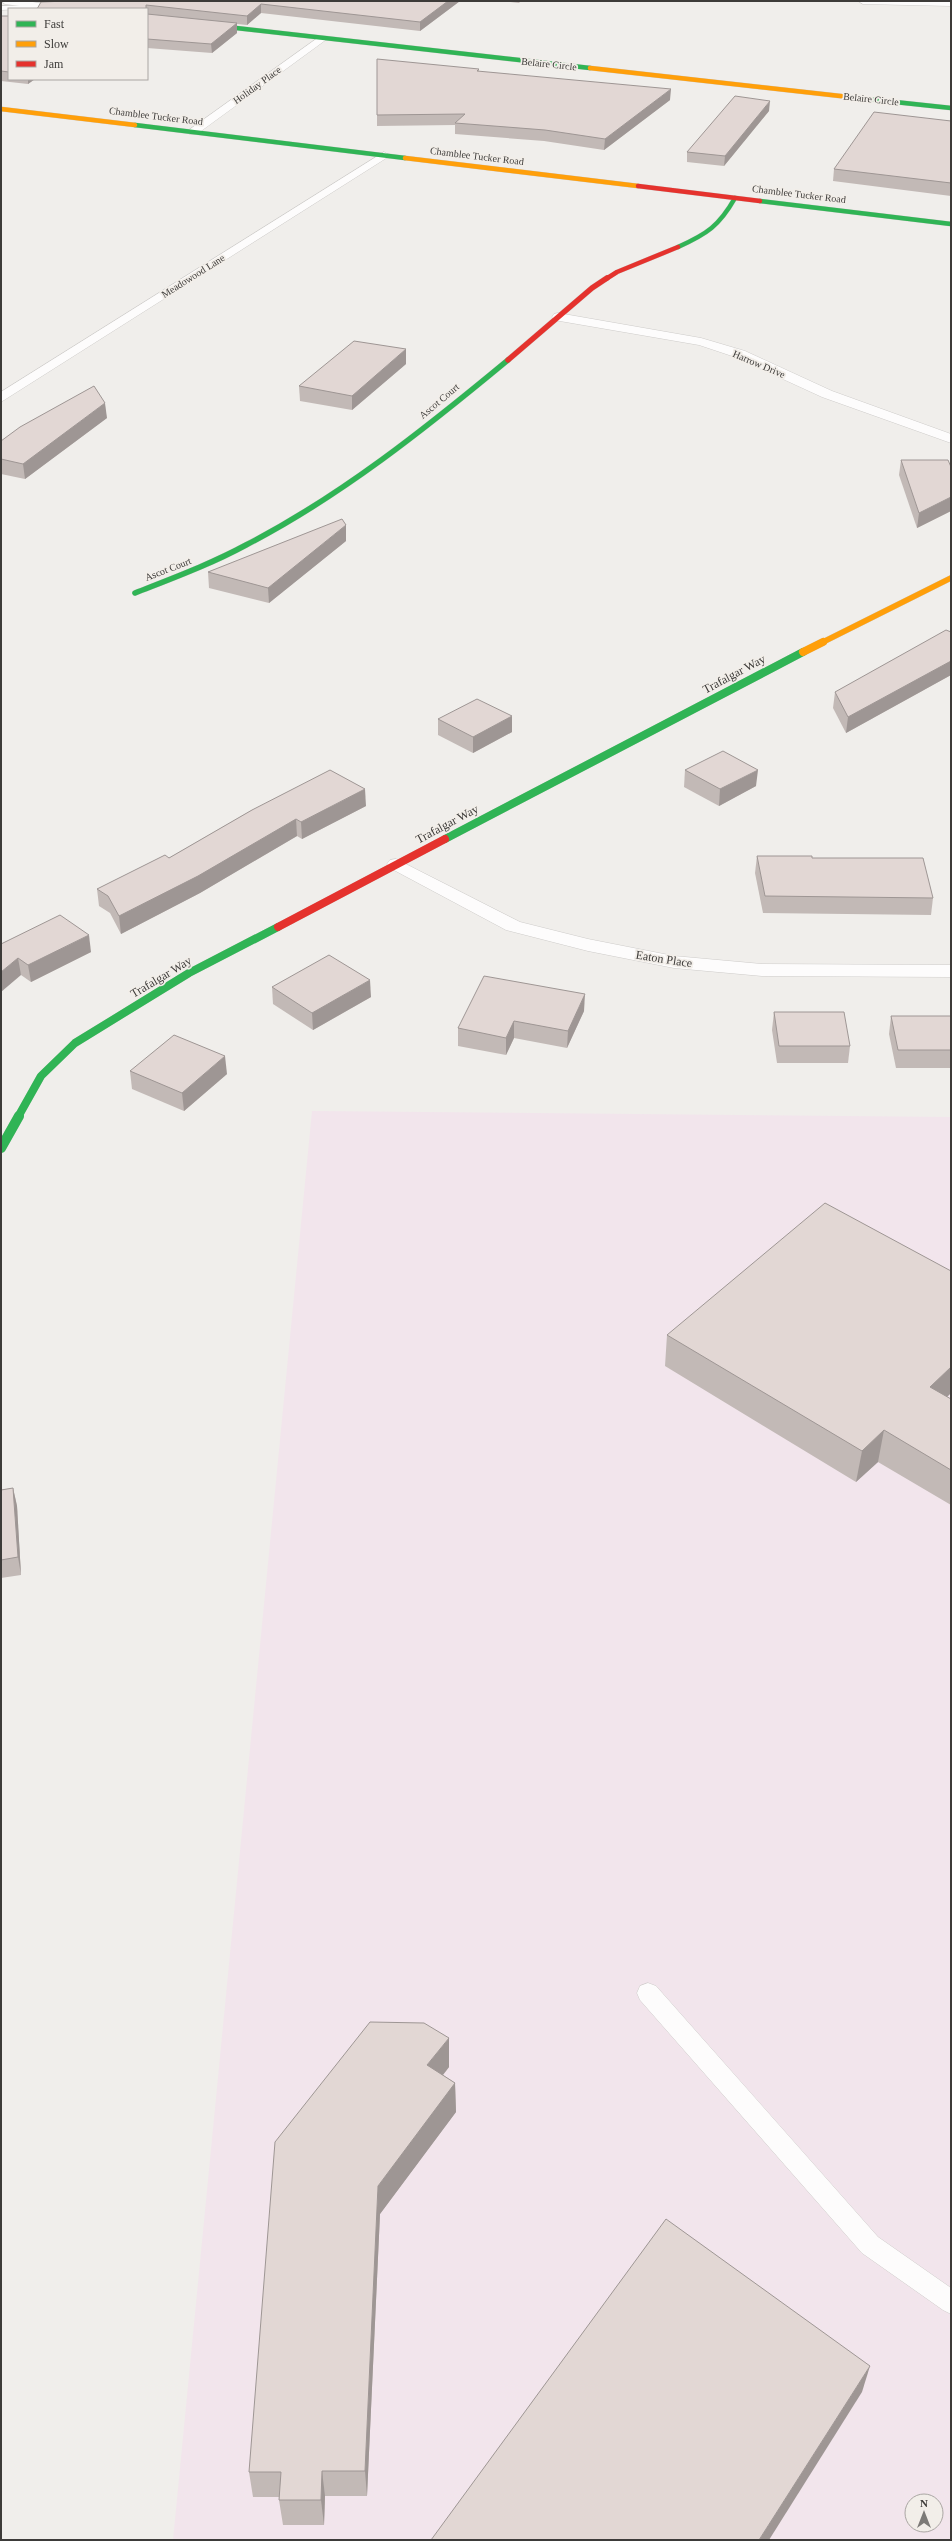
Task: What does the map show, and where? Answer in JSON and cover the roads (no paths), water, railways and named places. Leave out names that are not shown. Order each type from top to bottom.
[{"type":"street","points":[[5,1],[52,8]]},
{"type":"street","points":[[863,1],[951,3]]},
{"type":"street","name":"Belaire Circle","points":[[148,18],[322,39],[951,108]]},
{"type":"street","name":"Holiday Place","points":[[193,132],[322,39]]},
{"type":"street","name":"Chamblee Tucker Road","points":[[1,109],[951,224]]},
{"type":"street","name":"Meadowood Lane","points":[[1,398],[384,156]]},
{"type":"street","name":"Ascot Court","points":[[135,593],[179,578],[304,514],[407,442],[592,288],[617,272],[694,240],[715,228],[723,221],[735,198]]},
{"type":"street","name":"Harrow Drive","points":[[558,317],[693,341],[727,350],[827,394],[951,439]]},
{"type":"street","name":"Trafalgar Way","points":[[1,1148],[41,1076],[75,1043],[189,973],[863,620],[951,578]]},
{"type":"street","name":"Eaton Place","points":[[396,864],[514,926],[588,945],[674,962],[762,970],[951,971]]},
{"type":"lane","points":[[1,8],[43,7]]},
{"type":"lane","points":[[648,1993],[870,2245],[951,2302]]}]
